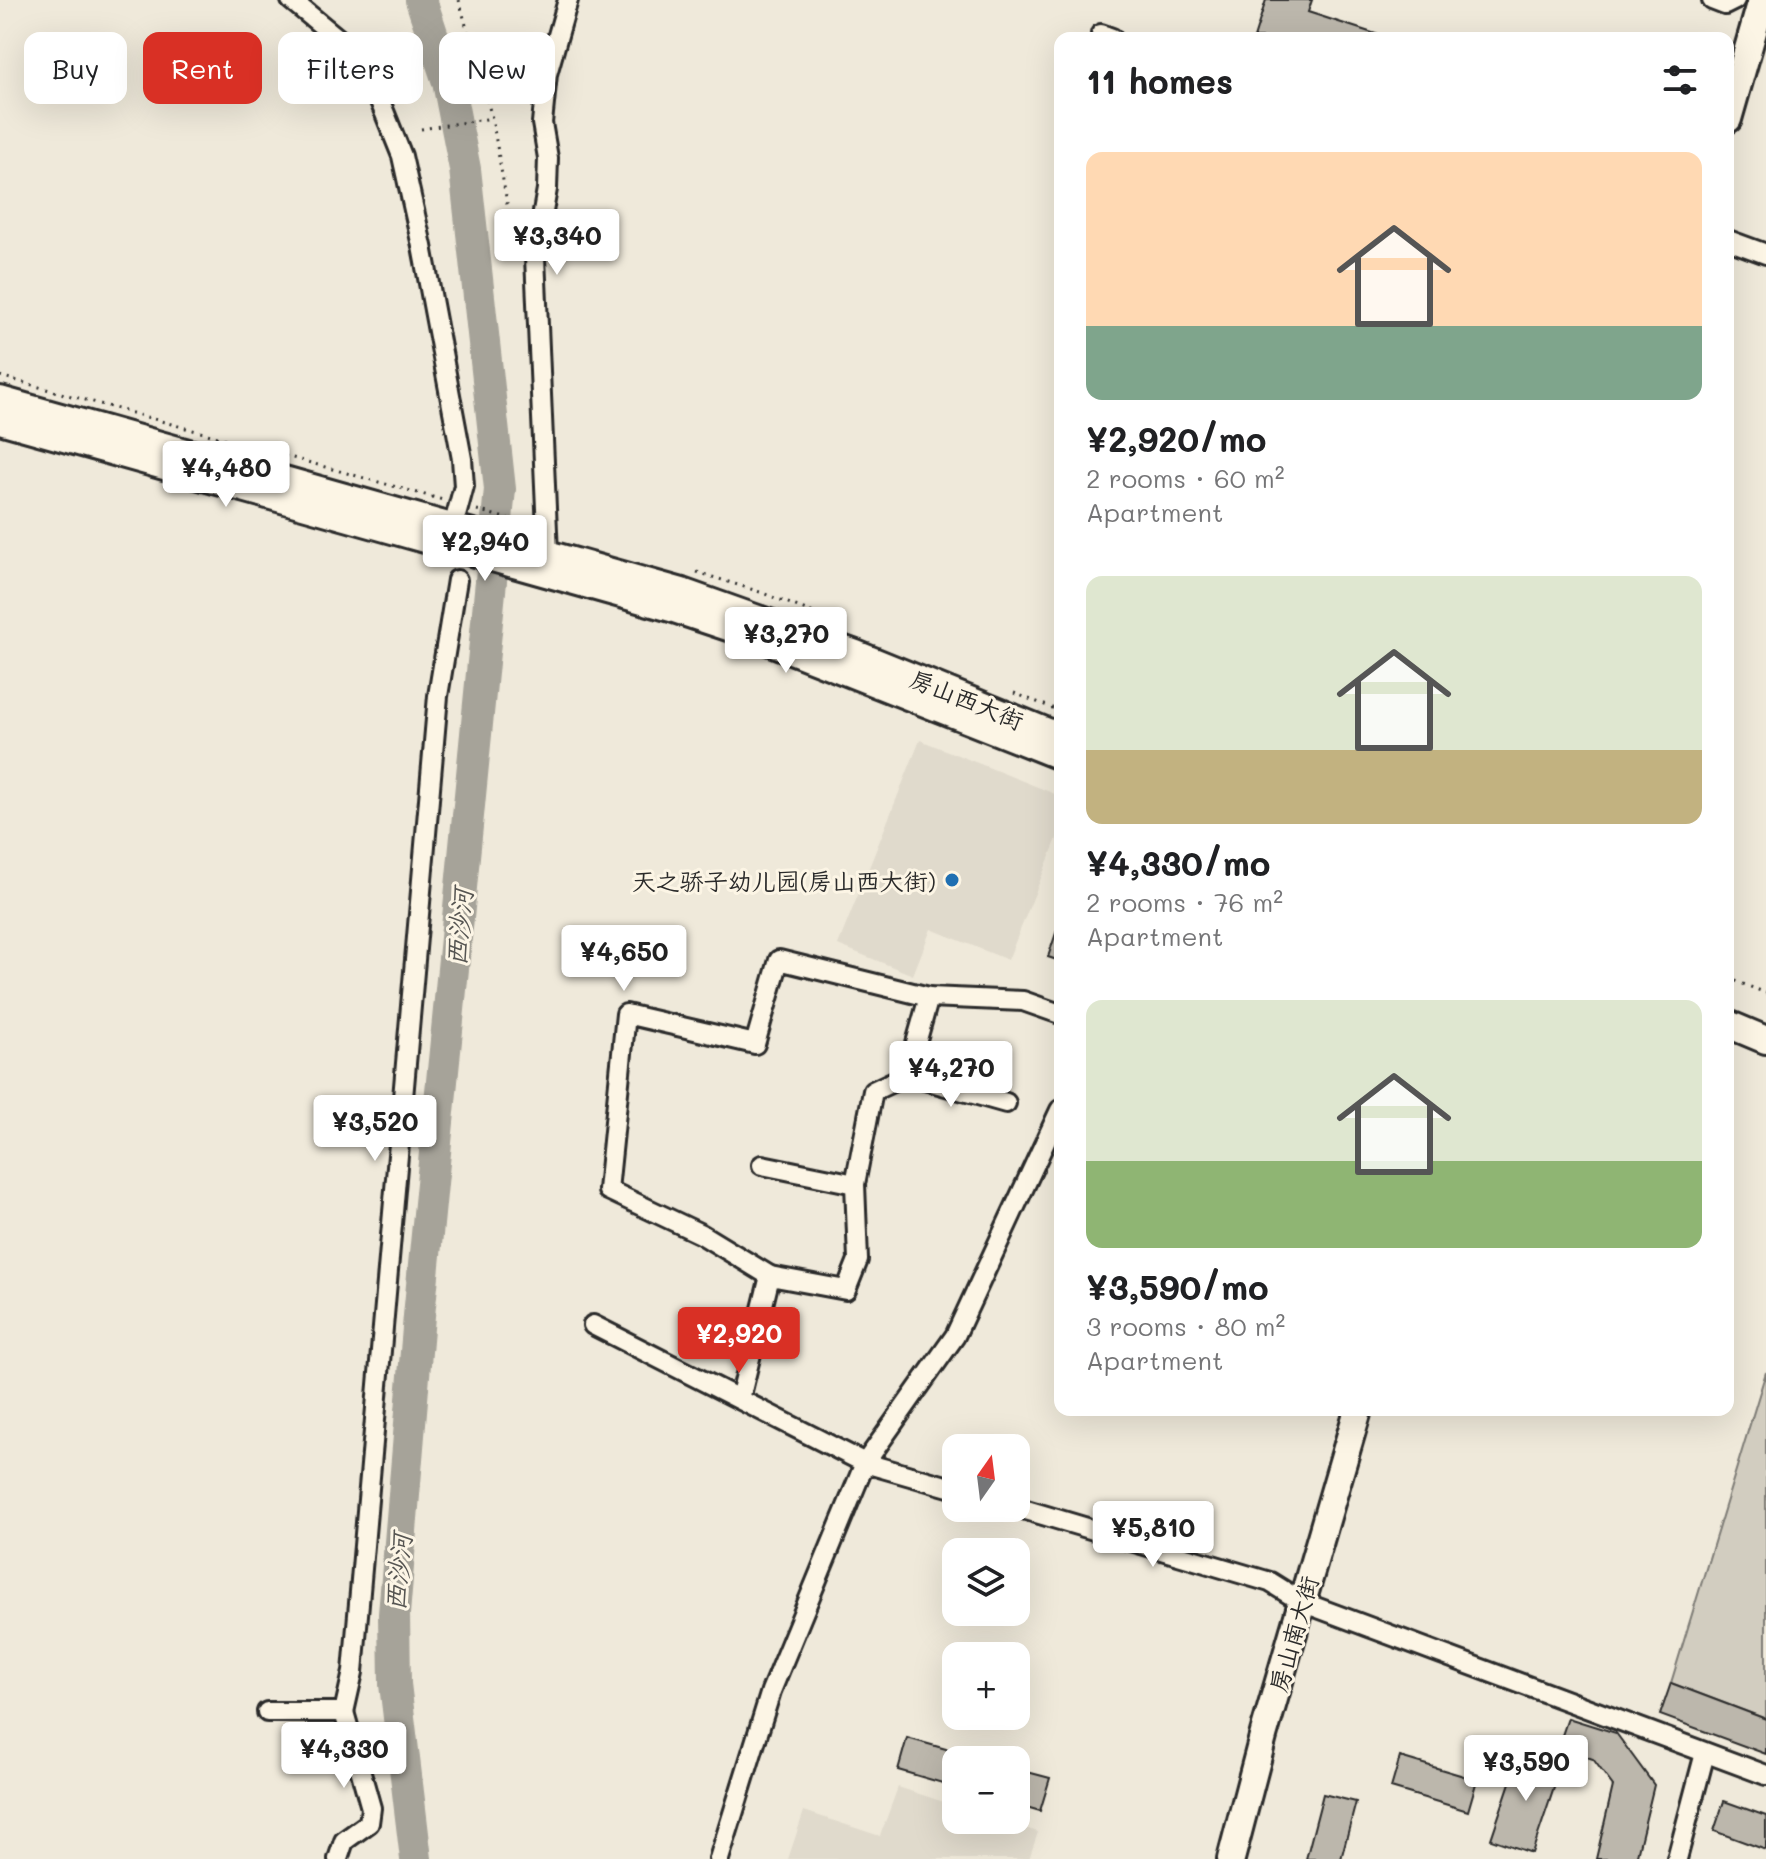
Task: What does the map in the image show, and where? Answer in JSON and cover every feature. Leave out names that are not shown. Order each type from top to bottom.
[{"type":"main road","points":[[1734,98],[1762,0]]},
{"type":"main road","name":"房山西大街","points":[[0,400],[464,525],[531,556],[758,637],[1054,754]]},
{"type":"main road","name":"房山西大街","points":[[0,420],[464,525]]},
{"type":"main road","name":"房山西大街","points":[[531,556],[682,592],[856,654],[1054,735]]},
{"type":"main road","points":[[1734,1008],[1766,1021]]},
{"type":"main road","points":[[1734,1027],[1766,1040]]},
{"type":"main road","name":"房山南大街","points":[[1231,1859],[1356,1416]]},
{"type":"street","points":[[291,0],[363,59],[402,156],[462,459],[464,525]]},
{"type":"street","points":[[531,556],[535,257],[547,189],[548,158],[542,123],[547,74],[568,0]]},
{"type":"street","points":[[1712,0],[1725,5],[1735,0]]},
{"type":"street","points":[[1734,242],[1766,254]]},
{"type":"street","points":[[338,1859],[344,1841],[369,1823],[371,1808],[344,1712],[353,1672],[438,696],[457,580]]},
{"type":"street","points":[[1006,1103],[907,1075],[873,1091],[855,1184],[858,1260],[846,1290],[770,1276],[701,1234],[608,1190],[626,1014],[755,1044],[779,960],[929,997],[1023,1001],[1054,1012]]},
{"type":"street","points":[[907,1075],[929,997]]},
{"type":"street","points":[[719,1859],[771,1691],[865,1463],[955,1336],[1054,1123]]},
{"type":"street","points":[[762,1165],[855,1184]]},
{"type":"street","points":[[740,1399],[770,1276]]},
{"type":"street","points":[[593,1325],[865,1463],[942,1485]]},
{"type":"street","points":[[1030,1511],[1270,1582],[1302,1602],[1766,1775]]},
{"type":"street","points":[[267,1712],[344,1712]]},
{"type":"street","points":[[1677,1859],[1705,1753]]},
{"type":"path","points":[[459,0],[492,118],[518,261]]},
{"type":"path","points":[[421,129],[492,118]]},
{"type":"path","points":[[0,376],[464,525],[516,521]]},
{"type":"path","points":[[1734,980],[1766,993]]},
{"type":"shaded area","name":"天之骄子幼儿园(房山西大街)","points":[[920,740],[1054,794],[1054,846],[1008,960],[931,929],[913,975],[838,945]]},
{"type":"shaded area","points":[[1766,1372],[1766,1719],[1671,1683]]},
{"type":"shaded area","points":[[898,1787],[942,1801],[942,1834],[1030,1834],[1030,1829],[1038,1832],[1029,1859],[788,1859],[804,1811],[880,1836]]},
{"type":"building","points":[[1266,0],[1312,0],[1308,12],[1370,32],[1256,32]]},
{"type":"building","points":[[1054,939],[1054,959],[1048,957]]},
{"type":"building","points":[[1671,1683],[1766,1719],[1766,1754],[1660,1715]]},
{"type":"building","points":[[1568,1718],[1616,1733],[1654,1785],[1636,1859],[1596,1859],[1613,1786],[1593,1759],[1558,1747]]},
{"type":"building","points":[[907,1738],[942,1748],[942,1783],[898,1770]]},
{"type":"building","points":[[1520,1753],[1561,1767],[1532,1853],[1491,1839]]},
{"type":"building","points":[[1400,1757],[1477,1780],[1468,1811],[1391,1788]]},
{"type":"building","points":[[1030,1773],[1050,1778],[1040,1811],[1030,1808]]},
{"type":"building","points":[[1323,1794],[1356,1802],[1341,1859],[1306,1859]]},
{"type":"building","points":[[1724,1801],[1766,1816],[1766,1850],[1714,1831]]},
{"type":"waterway","name":"西沙河","points":[[416,1859],[395,1684],[394,1614],[419,1316],[500,489],[465,169],[448,82],[421,0]]},
{"type":"place","name":"天之骄子幼儿园(房山西大街)","points":[[952,880]]}]
